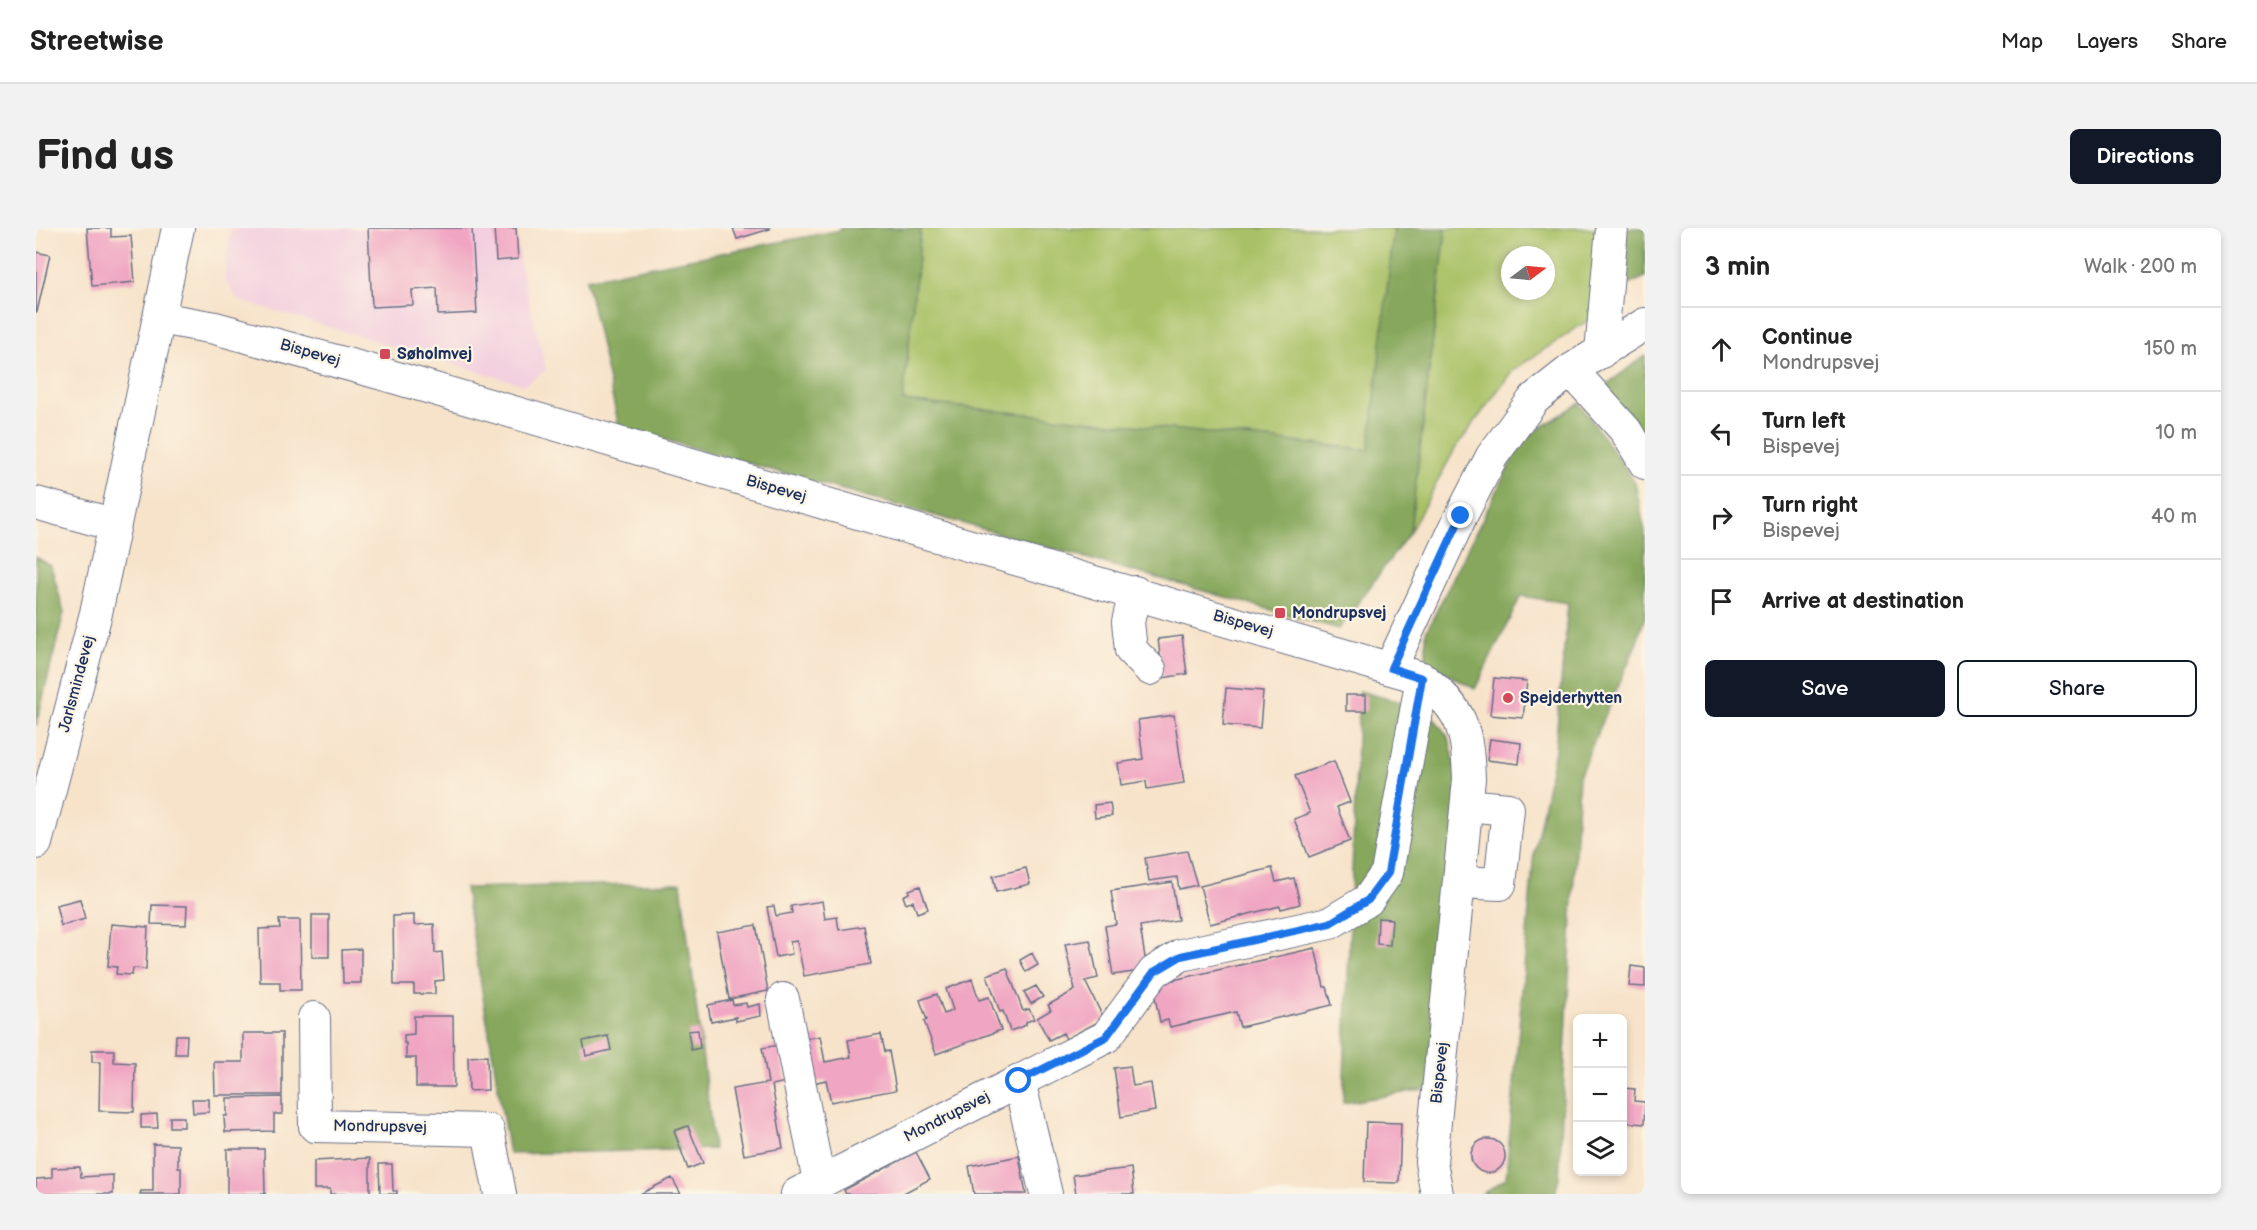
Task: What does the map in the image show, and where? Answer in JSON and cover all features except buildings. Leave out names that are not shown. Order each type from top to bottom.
[{"type":"street","points":[[36,502],[115,525],[178,228]]},
{"type":"street","points":[[1601,352],[1612,228]]},
{"type":"street","name":"Bispevej","points":[[159,318],[215,328],[355,366],[1135,592],[1422,678],[1444,695],[1458,717],[1467,741],[1469,779],[1431,1162],[1437,1194]]},
{"type":"street","points":[[1391,668],[1461,516],[1492,456],[1533,399],[1571,370],[1645,324]]},
{"type":"street","points":[[1571,370],[1626,431],[1645,463]]},
{"type":"street","name":"Jarlsmindevej","points":[[36,843],[96,613],[115,525]]},
{"type":"street","points":[[1135,592],[1128,622],[1131,650],[1150,669]]},
{"type":"street","name":"Mondrupsvej","points":[[783,999],[808,1188],[1106,1037],[1154,972],[1181,956],[1330,923],[1368,900],[1388,873],[1422,678]]},
{"type":"street","points":[[1459,882],[1500,884],[1508,809],[1467,805]]},
{"type":"street","name":"Mondrupsvej","points":[[314,1018],[315,1126],[488,1130],[500,1194]]},
{"type":"street","points":[[1019,1081],[1046,1194]]},
{"type":"shaded area","points":[[231,228],[517,228],[520,265],[546,370],[524,385],[238,300],[224,278]]},
{"type":"green space","points":[[841,228],[921,228],[903,401],[1369,450],[1394,228],[1446,228],[1410,532],[1339,629],[619,427],[586,279],[841,230]]},
{"type":"green space","points":[[921,228],[1394,228],[1370,450],[902,401]]},
{"type":"green space","points":[[1446,228],[1603,228],[1596,315],[1512,371],[1455,449],[1410,532]]},
{"type":"green space","points":[[1620,228],[1645,228],[1645,277],[1613,292]]},
{"type":"green space","points":[[1645,356],[1645,443],[1603,387]]},
{"type":"green space","points":[[1579,403],[1635,482],[1645,532],[1645,617],[1635,647],[1579,776],[1559,1178],[1555,1194],[1482,1194],[1506,1178],[1534,852],[1555,751],[1568,603],[1521,596],[1475,689],[1426,663],[1426,632],[1522,440]]},
{"type":"green space","points":[[36,557],[51,566],[64,612],[36,726]]},
{"type":"green space","points":[[1359,691],[1428,710],[1449,738],[1459,781],[1431,1088],[1343,1103]]},
{"type":"green space","points":[[681,883],[714,1149],[509,1154],[465,888]]},
{"type":"place","name":"Søholmvej","points":[[385,354]]},
{"type":"place","name":"Mondrupsvej","points":[[1280,613]]},
{"type":"place","name":"Spejderhytten","points":[[1508,698]]},
{"type":"route","points":[[1019,1081],[1106,1037],[1154,972],[1181,956],[1330,923],[1368,900],[1388,873],[1422,678],[1391,668],[1461,516]]}]
